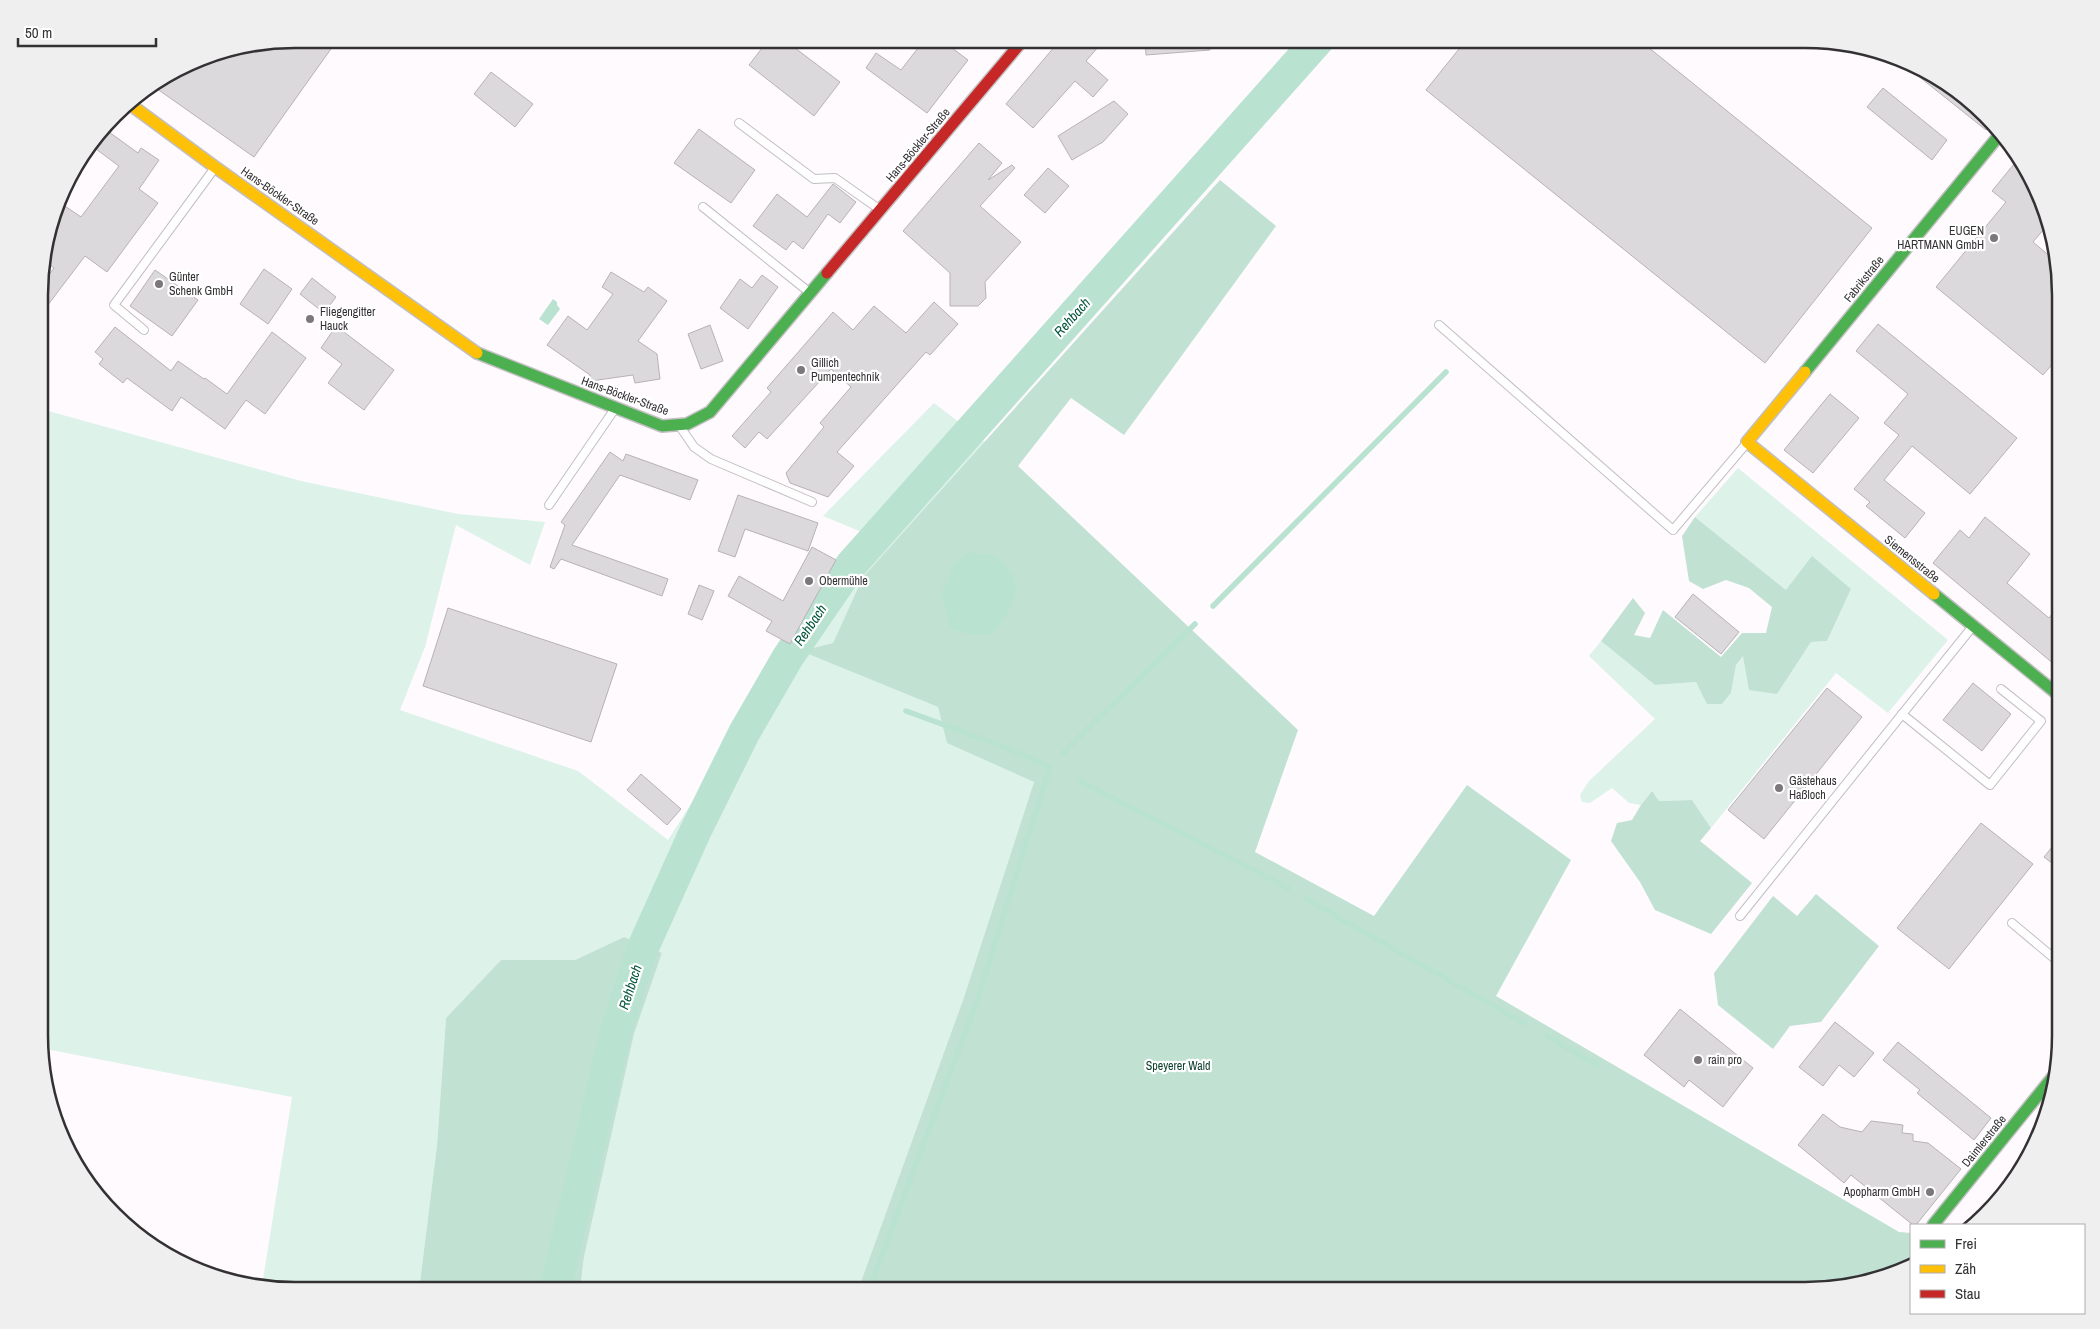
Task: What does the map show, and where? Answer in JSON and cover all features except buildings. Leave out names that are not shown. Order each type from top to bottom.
[{"type":"street","name":"Hans-Böckler-Straße","points":[[134,107],[482,356],[662,426],[680,426],[696,422],[710,412],[1016,48]]},
{"type":"street","name":"Fabrikstraße","points":[[1747,442],[1998,141]]},
{"type":"street","name":"Siemensstraße","points":[[1747,442],[2052,690]]},
{"type":"street","name":"Daimlerstraße","points":[[1934,1224],[2048,1083]]},
{"type":"lane","points":[[739,123],[814,179],[835,178],[881,210]]},
{"type":"lane","points":[[144,330],[114,305],[216,167]]},
{"type":"lane","points":[[703,206],[810,293]]},
{"type":"lane","points":[[1439,325],[1673,530],[1747,442]]},
{"type":"lane","points":[[549,505],[615,408]]},
{"type":"lane","points":[[680,426],[694,447],[711,459],[812,502]]},
{"type":"lane","points":[[1740,916],[1973,626]]},
{"type":"lane","points":[[1902,714],[1990,785],[2041,721],[2001,689]]},
{"type":"lane","points":[[2012,923],[2052,956]]},
{"type":"shaded area","points":[[553,299],[557,302],[560,309],[548,325],[539,319]]},
{"type":"shaded area","points":[[934,403],[985,442],[863,577],[833,643],[802,651],[938,707],[948,743],[1034,782],[963,1000],[861,1282],[581,1282],[584,1257],[634,1034],[662,953],[624,937],[575,960],[501,960],[446,1018],[437,1145],[420,1282],[294,1282],[263,1279],[292,1097],[48,1049],[48,411],[301,481],[458,514],[545,522],[530,565],[456,525],[425,647],[400,710],[578,771],[668,840],[864,533],[823,516]]},
{"type":"shaded area","points":[[1738,468],[1948,640],[1888,713],[1836,673],[1711,828],[1692,800],[1659,801],[1652,791],[1641,805],[1629,803],[1612,788],[1590,803],[1582,802],[1580,795],[1589,781],[1655,719],[1589,656],[1601,641],[1655,685],[1696,682],[1708,704],[1722,704],[1731,693],[1736,665],[1743,656],[1777,694],[1811,642],[1827,641],[1851,589],[1786,590],[1695,517]]},
{"type":"shaded area","points":[[969,552],[996,556],[1012,574],[1015,582],[1016,591],[1011,607],[991,635],[970,635],[950,628],[941,593],[954,564]]},
{"type":"green space","name":"Speyerer Wald","points":[[1220,180],[1276,226],[1124,435],[1071,398],[1018,466],[1298,730],[1255,852],[1374,916],[1467,785],[1571,860],[1496,996],[1899,1232],[1910,1233],[1910,1258],[1854,1277],[1806,1282],[861,1282],[963,1000],[1034,782],[947,743],[938,707],[801,651],[833,643],[863,577]]},
{"type":"green space","points":[[1695,517],[1786,590],[1812,556],[1851,589],[1827,641],[1811,642],[1777,694],[1749,690],[1743,656],[1736,665],[1731,693],[1722,704],[1707,704],[1696,682],[1655,685],[1601,641],[1633,598],[1645,613],[1634,635],[1650,638],[1663,610],[1721,657],[1742,633],[1766,633],[1772,607],[1749,588],[1726,580],[1703,589],[1689,581],[1682,536]]},
{"type":"green space","points":[[1652,791],[1659,801],[1692,800],[1711,828],[1700,841],[1752,883],[1711,934],[1655,910],[1640,882],[1611,841],[1617,823],[1632,820]]},
{"type":"green space","points":[[1816,894],[1879,946],[1821,1022],[1790,1026],[1773,1049],[1718,1005],[1714,973],[1773,896],[1797,916]]},
{"type":"green space","points":[[624,937],[662,953],[634,1034],[584,1257],[581,1282],[420,1282],[437,1145],[446,1018],[501,960],[575,960]]},
{"type":"waterway","name":"Rehbach","points":[[557,1282],[615,1035],[641,952],[695,832],[744,733],[788,657],[851,565],[1311,48]]},
{"type":"waterway","points":[[1213,606],[1446,372]]},
{"type":"waterway","points":[[1063,753],[1195,624]]},
{"type":"waterway","points":[[872,1282],[977,1001],[1050,767],[1002,746],[906,711]]},
{"type":"waterway","points":[[1080,781],[1288,888]]},
{"type":"waterway","points":[[1306,899],[1524,1023]]},
{"type":"waterway","points":[[1547,1036],[1597,1065]]},
{"type":"traffic: fast","points":[[1805,372],[1996,139]]},
{"type":"traffic: fast","points":[[477,353],[662,426],[687,424],[710,412],[827,273]]},
{"type":"traffic: fast","points":[[1934,594],[2052,690]]},
{"type":"traffic: fast","points":[[1934,1224],[2048,1083]]},
{"type":"traffic: slow","points":[[134,107],[477,353]]},
{"type":"traffic: slow","points":[[1805,372],[1747,442],[1934,594]]},
{"type":"traffic: jam","points":[[827,273],[1016,48]]},
{"type":"place","name":"EUGEN HARTMANN GmbH","points":[[1994,238]]},
{"type":"place","name":"Günter Schenk GmbH","points":[[159,284]]},
{"type":"place","name":"Fliegengitter Hauck","points":[[310,319]]},
{"type":"place","name":"Gillich Pumpentechnik","points":[[801,370]]},
{"type":"place","name":"Obermühle","points":[[809,581]]},
{"type":"place","name":"Gästehaus Haßloch","points":[[1779,788]]},
{"type":"place","name":"rain pro","points":[[1698,1060]]},
{"type":"place","name":"Apopharm GmbH","points":[[1930,1192]]}]
